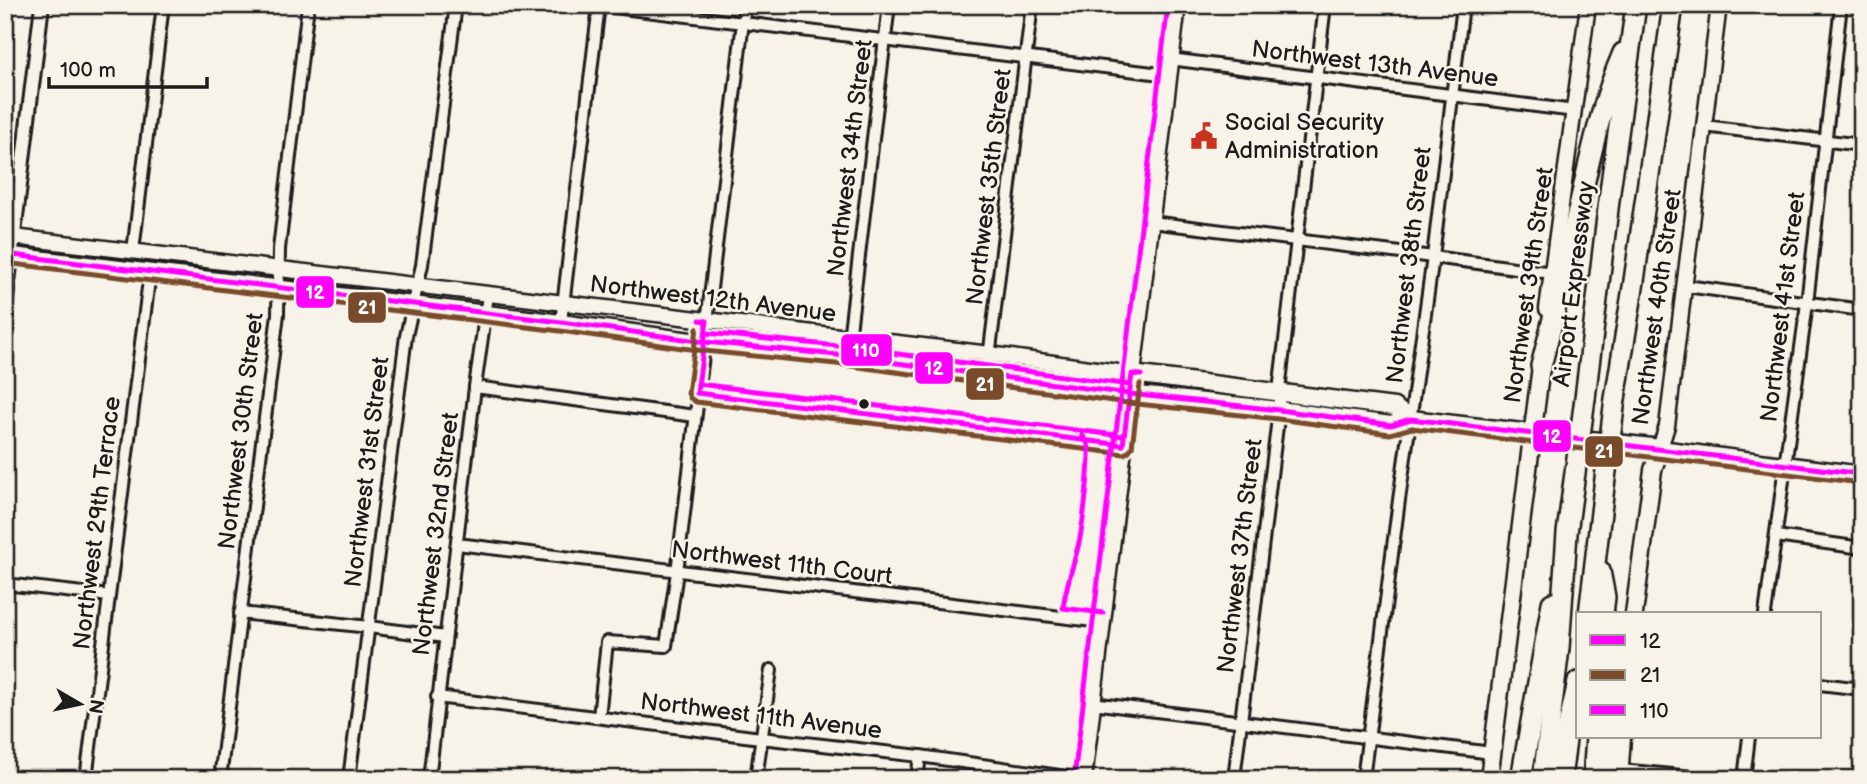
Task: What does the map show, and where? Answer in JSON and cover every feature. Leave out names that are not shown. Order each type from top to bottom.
[{"type":"highway","name":"Airport Expressway","points":[[1544,779],[1559,648],[1567,533],[1636,5]]},
{"type":"highway","points":[[1589,612],[1615,399],[1673,5]]},
{"type":"highway","points":[[1541,366],[1559,300],[1595,138],[1611,81],[1632,33]]},
{"type":"highway","points":[[1521,779],[1543,645],[1567,533]]},
{"type":"highway","points":[[1596,550],[1605,597],[1603,612]]},
{"type":"highway","points":[[1561,779],[1576,691]]},
{"type":"highway","points":[[1574,779],[1578,738]]},
{"type":"highway","points":[[1593,779],[1596,738]]},
{"type":"highway","points":[[1614,738],[1616,776]]},
{"type":"main road","points":[[1082,779],[1177,5]]},
{"type":"main road","name":"Northwest 39th Street","points":[[1489,779],[1588,5]]},
{"type":"main road","name":"Northwest 40th Street","points":[[1634,612],[1653,470],[1667,426],[1719,5]]},
{"type":"main road","name":"Northwest 12th Avenue","points":[[10,236],[1279,391],[1394,407],[1411,419]]},
{"type":"main road","points":[[70,262],[89,256],[120,260],[130,256],[133,251]]},
{"type":"main road","name":"Northwest 12th Avenue","points":[[9,255],[705,342],[848,356],[1129,394],[1391,425],[1411,419],[1862,474]]},
{"type":"main road","points":[[150,272],[160,264],[195,267],[221,262]]},
{"type":"main road","points":[[1616,776],[1623,738]]},
{"type":"street","points":[[5,307],[10,236],[42,5]]},
{"type":"street","points":[[133,251],[163,5]]},
{"type":"street","name":"Northwest 30th Street","points":[[220,779],[278,314],[279,249],[308,5]]},
{"type":"street","name":"Northwest 31st Street","points":[[349,779],[406,336],[422,265],[456,5]]},
{"type":"street","points":[[561,322],[598,5]]},
{"type":"street","name":"Northwest 13th Avenue","points":[[598,5],[1026,57],[1316,77],[1575,111]]},
{"type":"street","points":[[599,717],[607,642],[666,646],[708,321],[744,5]]},
{"type":"street","name":"Northwest 34th Street","points":[[848,356],[889,5]]},
{"type":"street","name":"Northwest 35th Street","points":[[987,374],[1032,5]]},
{"type":"street","name":"Northwest 37th Street","points":[[1234,779],[1325,5]]},
{"type":"street","name":"Northwest 38th Street","points":[[1363,779],[1433,257],[1463,5]]},
{"type":"street","name":"Northwest 41st Street","points":[[1765,612],[1807,303],[1841,5]]},
{"type":"street","points":[[1704,126],[1862,145]]},
{"type":"street","points":[[1151,222],[1552,273]]},
{"type":"street","name":"Northwest 29th Terrace","points":[[86,779],[150,272]]},
{"type":"street","points":[[1686,286],[1862,310]]},
{"type":"street","name":"Northwest 32nd Street","points":[[429,779],[488,295]]},
{"type":"street","points":[[475,387],[695,416]]},
{"type":"street","points":[[1776,536],[1862,548]]},
{"type":"street","name":"Northwest 11th Court","points":[[457,544],[1102,622]]},
{"type":"street","points":[[5,584],[109,596]]},
{"type":"street","points":[[240,613],[445,637]]},
{"type":"street","points":[[756,779],[771,670]]},
{"type":"street","points":[[1822,684],[1862,689]]},
{"type":"street","name":"Northwest 11th Avenue","points":[[437,697],[920,756],[1082,779]]},
{"type":"street","points":[[1092,703],[1492,753]]},
{"type":"street","points":[[1744,779],[1749,738]]},
{"type":"street","points":[[917,779],[920,756]]},
{"type":"street","points":[[1616,776],[1712,779]]},
{"type":"transit line","name":"110","points":[[1074,778],[1168,5]]},
{"type":"transit line","name":"12","points":[[5,254],[705,342],[837,355],[1129,394],[1391,425],[1411,419],[1862,474]]},
{"type":"transit line","name":"21","points":[[5,263],[704,351],[836,364],[1128,403],[1390,434],[1412,428],[1861,483]]},
{"type":"transit line","name":"12","points":[[697,393],[707,321],[700,320]]},
{"type":"transit line","name":"21","points":[[697,328],[688,393],[696,402],[1124,454],[1132,447],[1140,384]]},
{"type":"transit line","name":"110","points":[[706,333],[838,346],[1130,385]]},
{"type":"transit line","name":"12","points":[[1123,445],[1132,374],[1141,375]]},
{"type":"transit line","name":"110","points":[[698,384],[1124,436]]},
{"type":"transit line","name":"12","points":[[697,393],[1123,445]]},
{"type":"transit line","name":"110","points":[[1082,435],[1089,451],[1087,490],[1080,538],[1063,608],[1103,613]]},
{"type":"place","name":"Social Security Administration","points":[[1204,136]]}]
